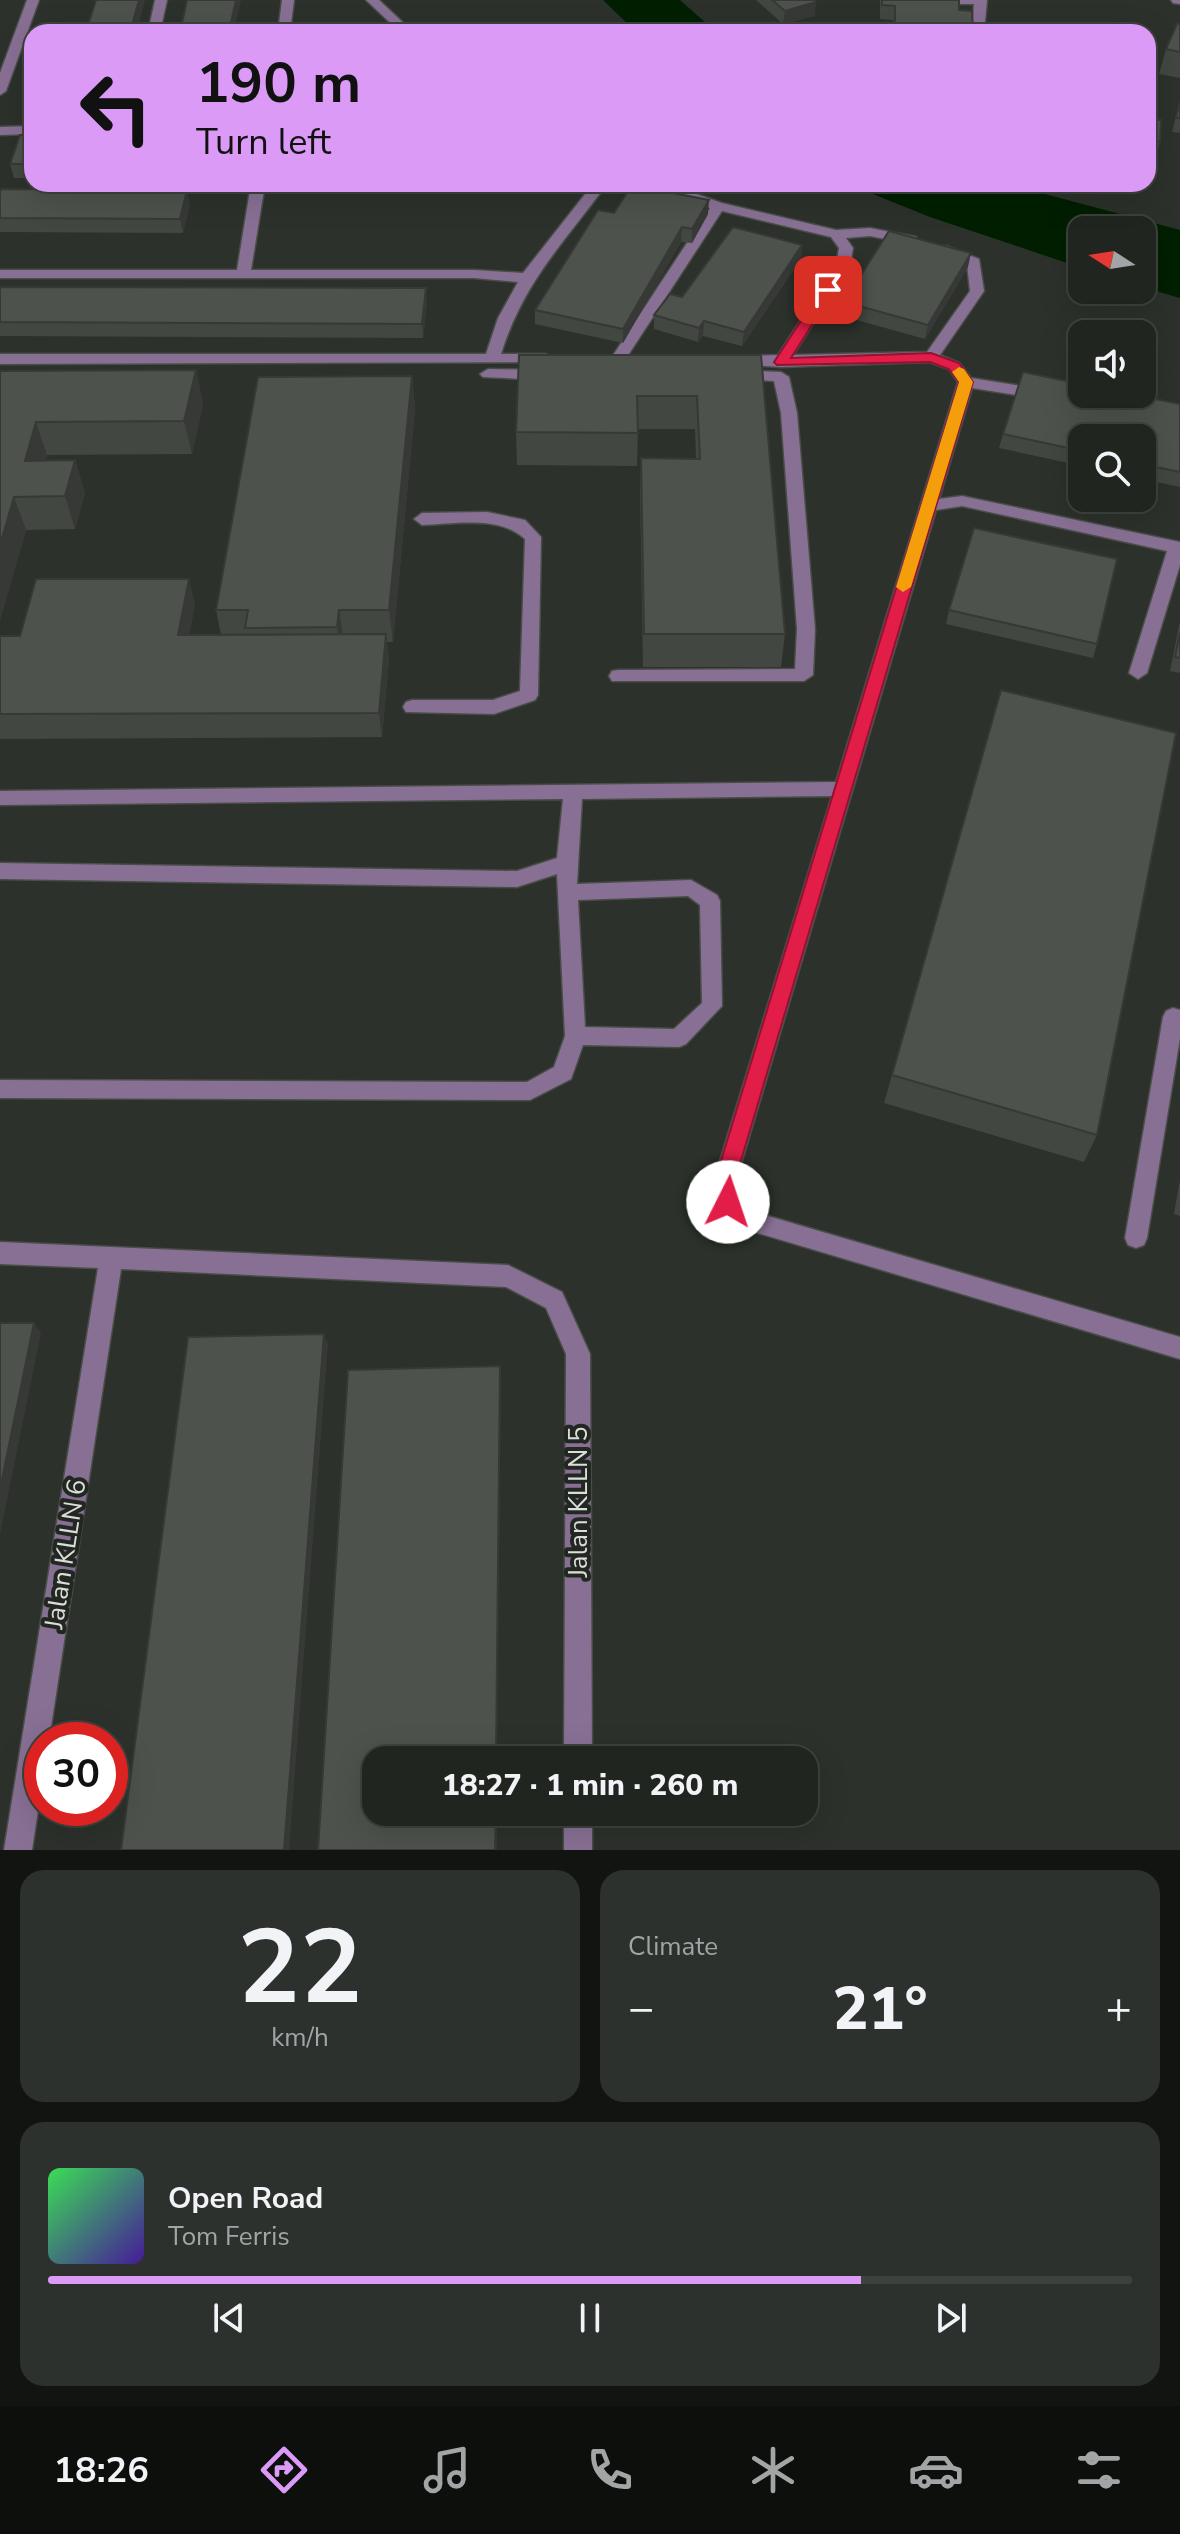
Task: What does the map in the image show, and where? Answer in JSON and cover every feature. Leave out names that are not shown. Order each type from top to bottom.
[{"type":"street","points":[[24,24],[33,0]]},
{"type":"street","points":[[156,24],[161,0]]},
{"type":"street","points":[[285,24],[288,0]]},
{"type":"street","points":[[372,0],[398,24]]},
{"type":"street","points":[[953,0],[980,1],[979,24]]},
{"type":"street","points":[[0,91],[24,25]]},
{"type":"street","points":[[0,131],[24,130]]},
{"type":"street","points":[[243,274],[257,192]]},
{"type":"street","points":[[490,366],[505,318],[527,278],[594,192]]},
{"type":"street","points":[[678,192],[718,206],[836,234],[870,232],[928,243],[974,262],[977,291],[931,357]]},
{"type":"street","points":[[617,366],[718,206]]},
{"type":"street","points":[[781,362],[843,266],[846,248],[836,234]]},
{"type":"street","points":[[0,274],[474,274],[527,278]]},
{"type":"street","points":[[618,676],[804,675],[806,629],[789,413],[781,377],[723,368],[781,362],[931,357],[954,366],[966,382],[1057,397]]},
{"type":"street","points":[[0,359],[556,367]]},
{"type":"street","points":[[966,382],[727,1174],[728,1202],[751,1221],[1180,1348]]},
{"type":"street","points":[[936,480],[962,501]]},
{"type":"street","points":[[928,506],[962,501],[1178,547],[1138,673]]},
{"type":"street","points":[[412,707],[494,707],[529,695],[533,537],[519,524],[487,518],[422,519]]},
{"type":"street","points":[[0,798],[843,789]]},
{"type":"street","points":[[0,1089],[530,1091],[563,1073],[575,1036],[566,863],[573,791]]},
{"type":"street","points":[[0,871],[517,879],[566,863]]},
{"type":"street","points":[[568,892],[691,888],[710,901],[712,1006],[679,1038],[575,1036]]},
{"type":"street","points":[[1136,1238],[1173,1017],[1180,1019]]},
{"type":"street","points":[[0,1253],[111,1258]]},
{"type":"street","name":"Jalan KLLN 5","points":[[111,1258],[508,1276],[554,1300],[578,1354],[578,1746]]},
{"type":"street","name":"Jalan KLLN 6","points":[[18,1850],[111,1258]]},
{"type":"street","points":[[578,1826],[578,1850]]},
{"type":"shaded area","points":[[603,0],[680,0],[707,24],[628,24]]},
{"type":"shaded area","points":[[868,192],[1038,192],[1128,216],[1068,216],[1068,263],[930,217]]},
{"type":"shaded area","points":[[1156,224],[1180,230],[1180,298],[1156,291]]},
{"type":"building","points":[[96,0],[139,0],[132,24],[88,24]]},
{"type":"building","points":[[187,0],[236,0],[231,24],[182,24]]},
{"type":"building","points":[[772,0],[814,0],[816,2],[785,11]]},
{"type":"building","points":[[882,0],[959,0],[959,10],[972,11],[973,24],[895,24],[895,6],[882,5]]},
{"type":"building","points":[[1177,24],[1180,24],[1180,52],[1166,49]]},
{"type":"building","points":[[1156,120],[1161,120],[1160,142],[1156,142]]},
{"type":"building","points":[[20,135],[24,135],[24,164],[10,164]]},
{"type":"building","points":[[1,189],[24,189],[24,192],[187,192],[180,219],[0,218]]},
{"type":"building","points":[[628,192],[668,192],[709,200],[692,229],[682,227],[623,329],[535,310],[598,210],[614,213]]},
{"type":"building","points":[[733,227],[802,245],[744,332],[704,321],[699,328],[654,315],[670,294],[682,297]]},
{"type":"building","points":[[889,231],[971,253],[928,325],[844,302]]},
{"type":"building","points":[[0,287],[426,288],[422,324],[0,322]]},
{"type":"building","points":[[519,355],[761,355],[785,634],[644,634],[641,458],[700,459],[697,396],[637,396],[638,433],[516,432]]},
{"type":"building","points":[[196,370],[184,421],[36,422],[25,461],[75,460],[65,496],[14,497],[0,545],[0,371]]},
{"type":"building","points":[[1023,372],[1068,381],[1068,408],[1156,408],[1156,399],[1180,404],[1180,472],[1156,467],[1156,424],[1068,424],[1068,448],[1003,434]]},
{"type":"building","points":[[412,376],[389,610],[339,610],[337,627],[245,628],[248,610],[216,610],[258,377]]},
{"type":"building","points":[[974,528],[1117,559],[1097,644],[949,610]]},
{"type":"building","points":[[36,579],[189,579],[178,635],[386,634],[379,713],[0,714],[0,636],[20,636]]},
{"type":"building","points":[[1180,633],[1180,658],[1175,657]]},
{"type":"building","points":[[1001,690],[1176,733],[1097,1135],[892,1075]]},
{"type":"building","points":[[0,1323],[34,1323],[0,1489]]},
{"type":"building","points":[[324,1334],[284,1850],[121,1850],[124,1826],[128,1826],[128,1796],[188,1337]]},
{"type":"building","points":[[500,1366],[496,1746],[362,1746],[362,1826],[496,1826],[495,1850],[318,1850],[348,1370]]},
{"type":"slow traffic","points":[[903,587],[966,382],[959,372]]},
{"type":"route","points":[[728,1202],[727,1174],[966,382],[954,366],[931,357],[781,362],[828,290]]}]
